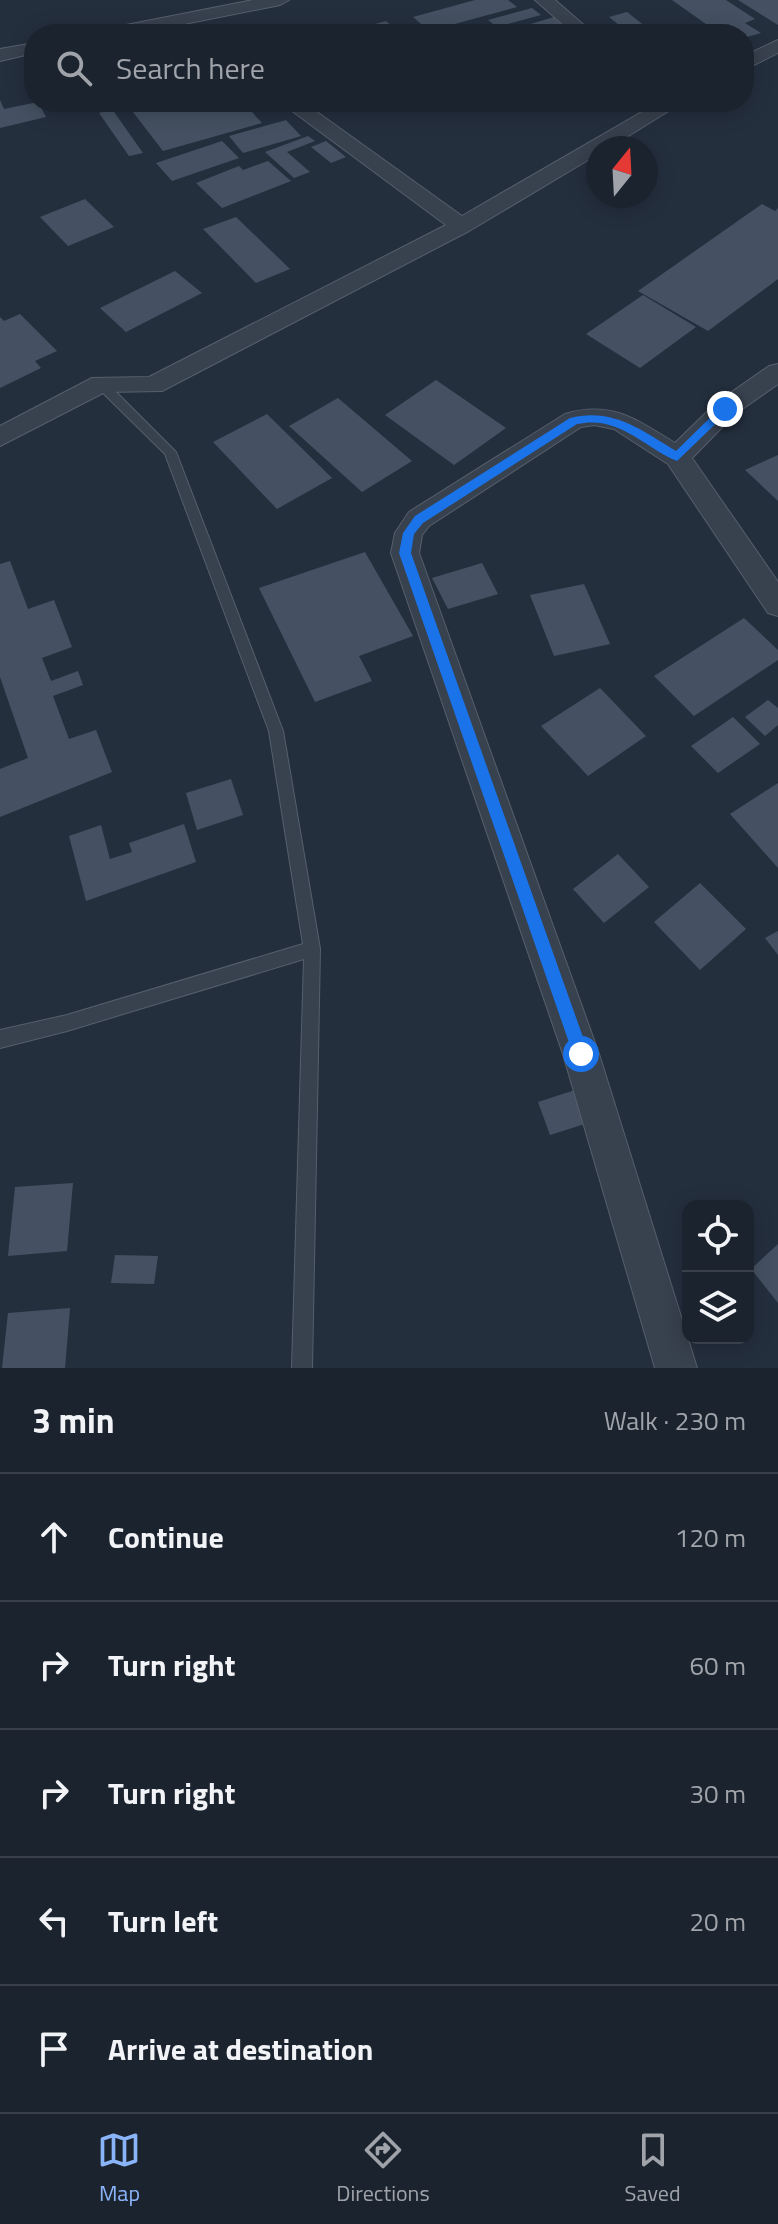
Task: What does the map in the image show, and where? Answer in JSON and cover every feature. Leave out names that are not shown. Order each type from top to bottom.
[{"type":"street","points":[[158,24],[280,0]]},
{"type":"street","points":[[544,0],[573,24]]},
{"type":"street","points":[[209,14],[217,24]]},
{"type":"street","points":[[754,58],[778,45]]},
{"type":"street","points":[[0,55],[24,50]]},
{"type":"street","points":[[304,112],[461,226]]},
{"type":"street","points":[[0,437],[101,384],[153,385],[461,226],[656,112]]},
{"type":"street","points":[[677,457],[725,409],[778,372]]},
{"type":"street","points":[[676,1368],[581,1054],[405,553],[409,533],[419,519],[574,420],[594,416],[621,422],[677,457],[778,605]]},
{"type":"lane","points":[[101,384],[170,452],[276,731],[312,949],[302,1368]]},
{"type":"lane","points":[[0,1039],[67,1023],[312,949]]},
{"type":"building","points":[[475,0],[508,0],[517,7],[455,24],[421,24],[413,17]]},
{"type":"building","points":[[672,0],[726,0],[755,19],[747,24],[706,24]]},
{"type":"building","points":[[738,0],[778,0],[778,25]]},
{"type":"building","points":[[532,8],[541,15],[508,24],[493,24],[488,20]]},
{"type":"building","points":[[627,12],[642,24],[618,24],[609,17]]},
{"type":"building","points":[[554,17],[563,24],[530,24]]},
{"type":"building","points":[[0,100],[4,109],[24,105],[24,112],[43,112],[46,117],[0,128]]},
{"type":"building","points":[[114,112],[143,153],[129,156],[99,113]]},
{"type":"building","points":[[133,112],[252,112],[262,123],[163,151]]},
{"type":"building","points":[[286,120],[301,136],[243,153],[229,136]]},
{"type":"building","points":[[308,136],[315,141],[287,152],[310,172],[294,178],[265,152]]},
{"type":"building","points":[[222,141],[239,158],[172,181],[156,163]]},
{"type":"building","points":[[326,141],[346,157],[331,163],[311,147]]},
{"type":"building","points":[[268,161],[291,181],[222,208],[196,183],[239,166],[243,170]]},
{"type":"building","points":[[85,199],[114,227],[68,246],[40,217]]},
{"type":"building","points":[[762,204],[775,211],[778,208],[778,279],[708,331],[638,291]]},
{"type":"building","points":[[236,217],[290,269],[256,283],[203,229]]},
{"type":"building","points":[[175,271],[202,293],[126,332],[100,308]]},
{"type":"building","points":[[643,295],[696,327],[640,368],[586,334]]},
{"type":"building","points":[[20,314],[57,351],[35,361],[41,368],[0,388],[0,317],[4,321]]},
{"type":"building","points":[[436,380],[506,428],[454,465],[385,415]]},
{"type":"building","points":[[338,398],[412,461],[362,492],[289,426]]},
{"type":"building","points":[[267,414],[332,478],[277,509],[213,442]]},
{"type":"building","points":[[778,455],[778,501],[745,470]]},
{"type":"building","points":[[365,552],[413,636],[359,656],[372,681],[315,702],[259,588]]},
{"type":"building","points":[[10,561],[28,609],[54,600],[72,647],[42,658],[51,681],[78,671],[83,685],[53,696],[69,739],[96,730],[112,772],[0,817],[0,769],[28,758],[0,677],[0,564]]},
{"type":"building","points":[[482,563],[498,594],[448,609],[432,578]]},
{"type":"building","points":[[584,584],[610,644],[554,656],[530,595]]},
{"type":"building","points":[[744,618],[778,650],[778,660],[694,716],[654,676]]},
{"type":"building","points":[[600,688],[646,736],[588,776],[541,726]]},
{"type":"building","points":[[768,700],[778,708],[778,725],[765,736],[745,717]]},
{"type":"building","points":[[733,717],[760,744],[718,773],[691,746]]},
{"type":"building","points":[[231,779],[243,815],[197,830],[186,793]]},
{"type":"building","points":[[778,783],[778,868],[730,814]]},
{"type":"building","points":[[184,824],[196,862],[86,901],[69,836],[101,825],[110,859],[132,852],[129,843]]},
{"type":"building","points":[[618,854],[649,887],[604,923],[573,889]]},
{"type":"building","points":[[700,883],[746,929],[700,970],[654,922]]},
{"type":"building","points":[[778,931],[778,955],[765,938]]},
{"type":"building","points":[[575,1090],[588,1123],[550,1135],[538,1102]]},
{"type":"building","points":[[73,1183],[67,1251],[8,1256],[15,1187]]},
{"type":"building","points":[[778,1244],[778,1303],[754,1273],[754,1266]]},
{"type":"building","points":[[115,1255],[158,1256],[154,1284],[111,1283]]},
{"type":"building","points":[[70,1308],[65,1368],[2,1368],[8,1313]]},
{"type":"route","points":[[581,1054],[405,553],[409,533],[419,519],[574,420],[594,416],[621,422],[677,457],[725,409]]}]
